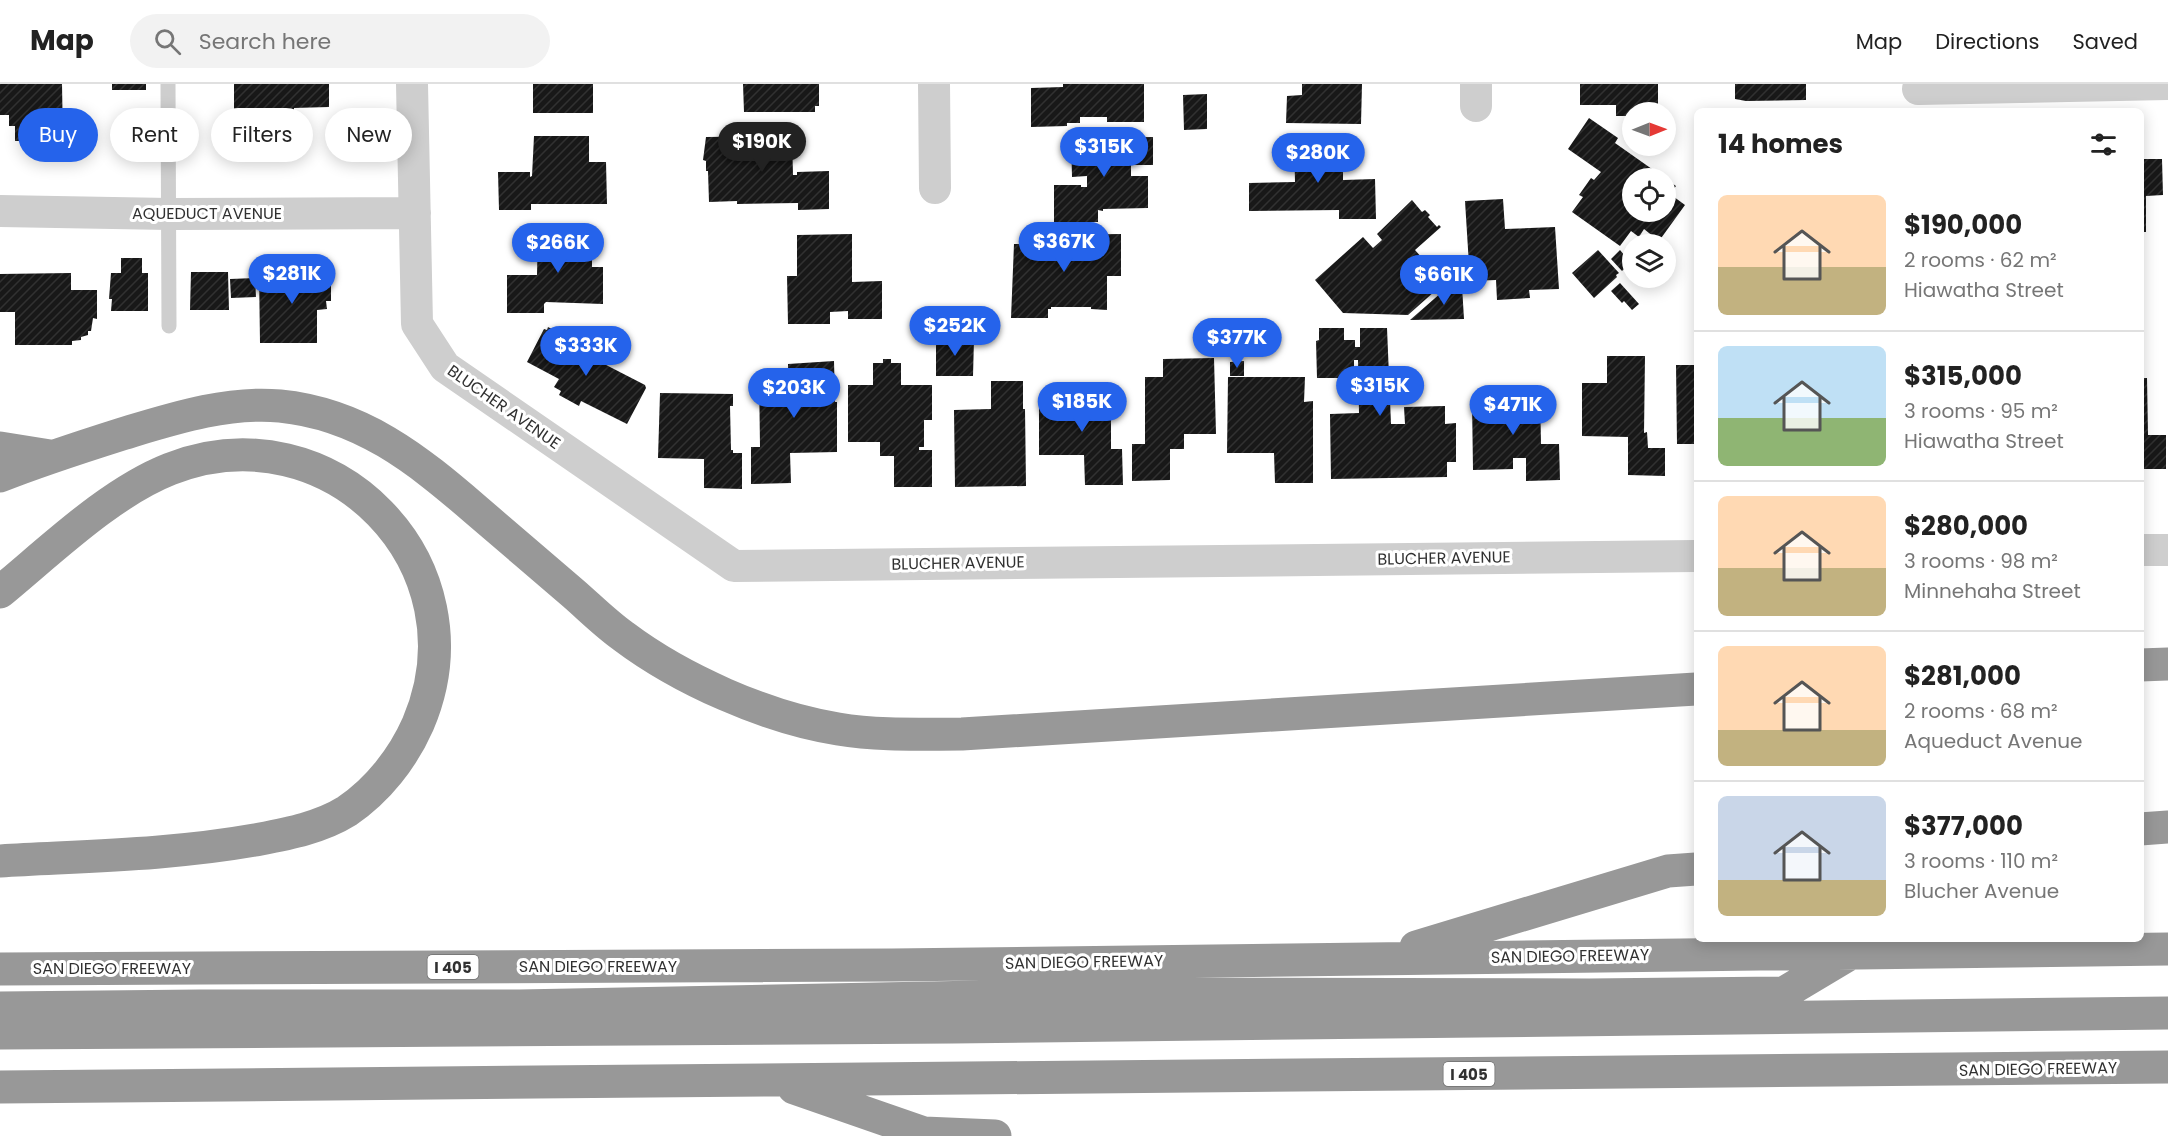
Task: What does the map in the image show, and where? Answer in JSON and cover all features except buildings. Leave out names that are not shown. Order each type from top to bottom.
[{"type":"highway","points":[[0,476],[52,456],[178,417],[238,407],[278,406],[315,412],[348,423],[392,444],[442,481],[623,637],[688,677],[738,700],[788,718],[838,729],[898,734],[962,734],[1694,689]]},
{"type":"highway","points":[[0,448],[52,456]]},
{"type":"highway","points":[[0,592],[108,503],[168,469],[222,456],[275,457],[304,464],[331,476],[373,506],[393,529],[411,554],[423,583],[433,615],[435,644],[425,707],[411,738],[394,764],[374,788],[346,811],[316,826],[278,836],[221,846],[162,852],[0,861]]},
{"type":"highway","points":[[2144,665],[2168,664]]},
{"type":"highway","points":[[2144,829],[2168,827]]},
{"type":"highway","points":[[1379,958],[1668,872],[1694,868]]},
{"type":"highway","name":"SAN DIEGO FREEWAY","points":[[6,969],[881,965],[2168,949]]},
{"type":"highway","points":[[6,1021],[519,1006],[1135,994],[1784,993],[1852,952]]},
{"type":"highway","points":[[6,1021],[953,1027],[2168,1013]]},
{"type":"highway","name":"SAN DIEGO FREEWAY","points":[[6,1087],[2168,1067]]},
{"type":"highway","points":[[769,1080],[924,1133],[994,1136]]},
{"type":"street","name":"BLUCHER AVENUE","points":[[412,84],[417,324],[445,367],[734,566],[1694,556]]},
{"type":"street","points":[[934,84],[935,188]]},
{"type":"street","points":[[1918,94],[2168,84]]},
{"type":"street","name":"AQUEDUCT AVENUE","points":[[0,211],[169,214],[415,213]]},
{"type":"street","points":[[2144,550],[2168,550]]},
{"type":"lane","points":[[168,84],[169,326]]}]
